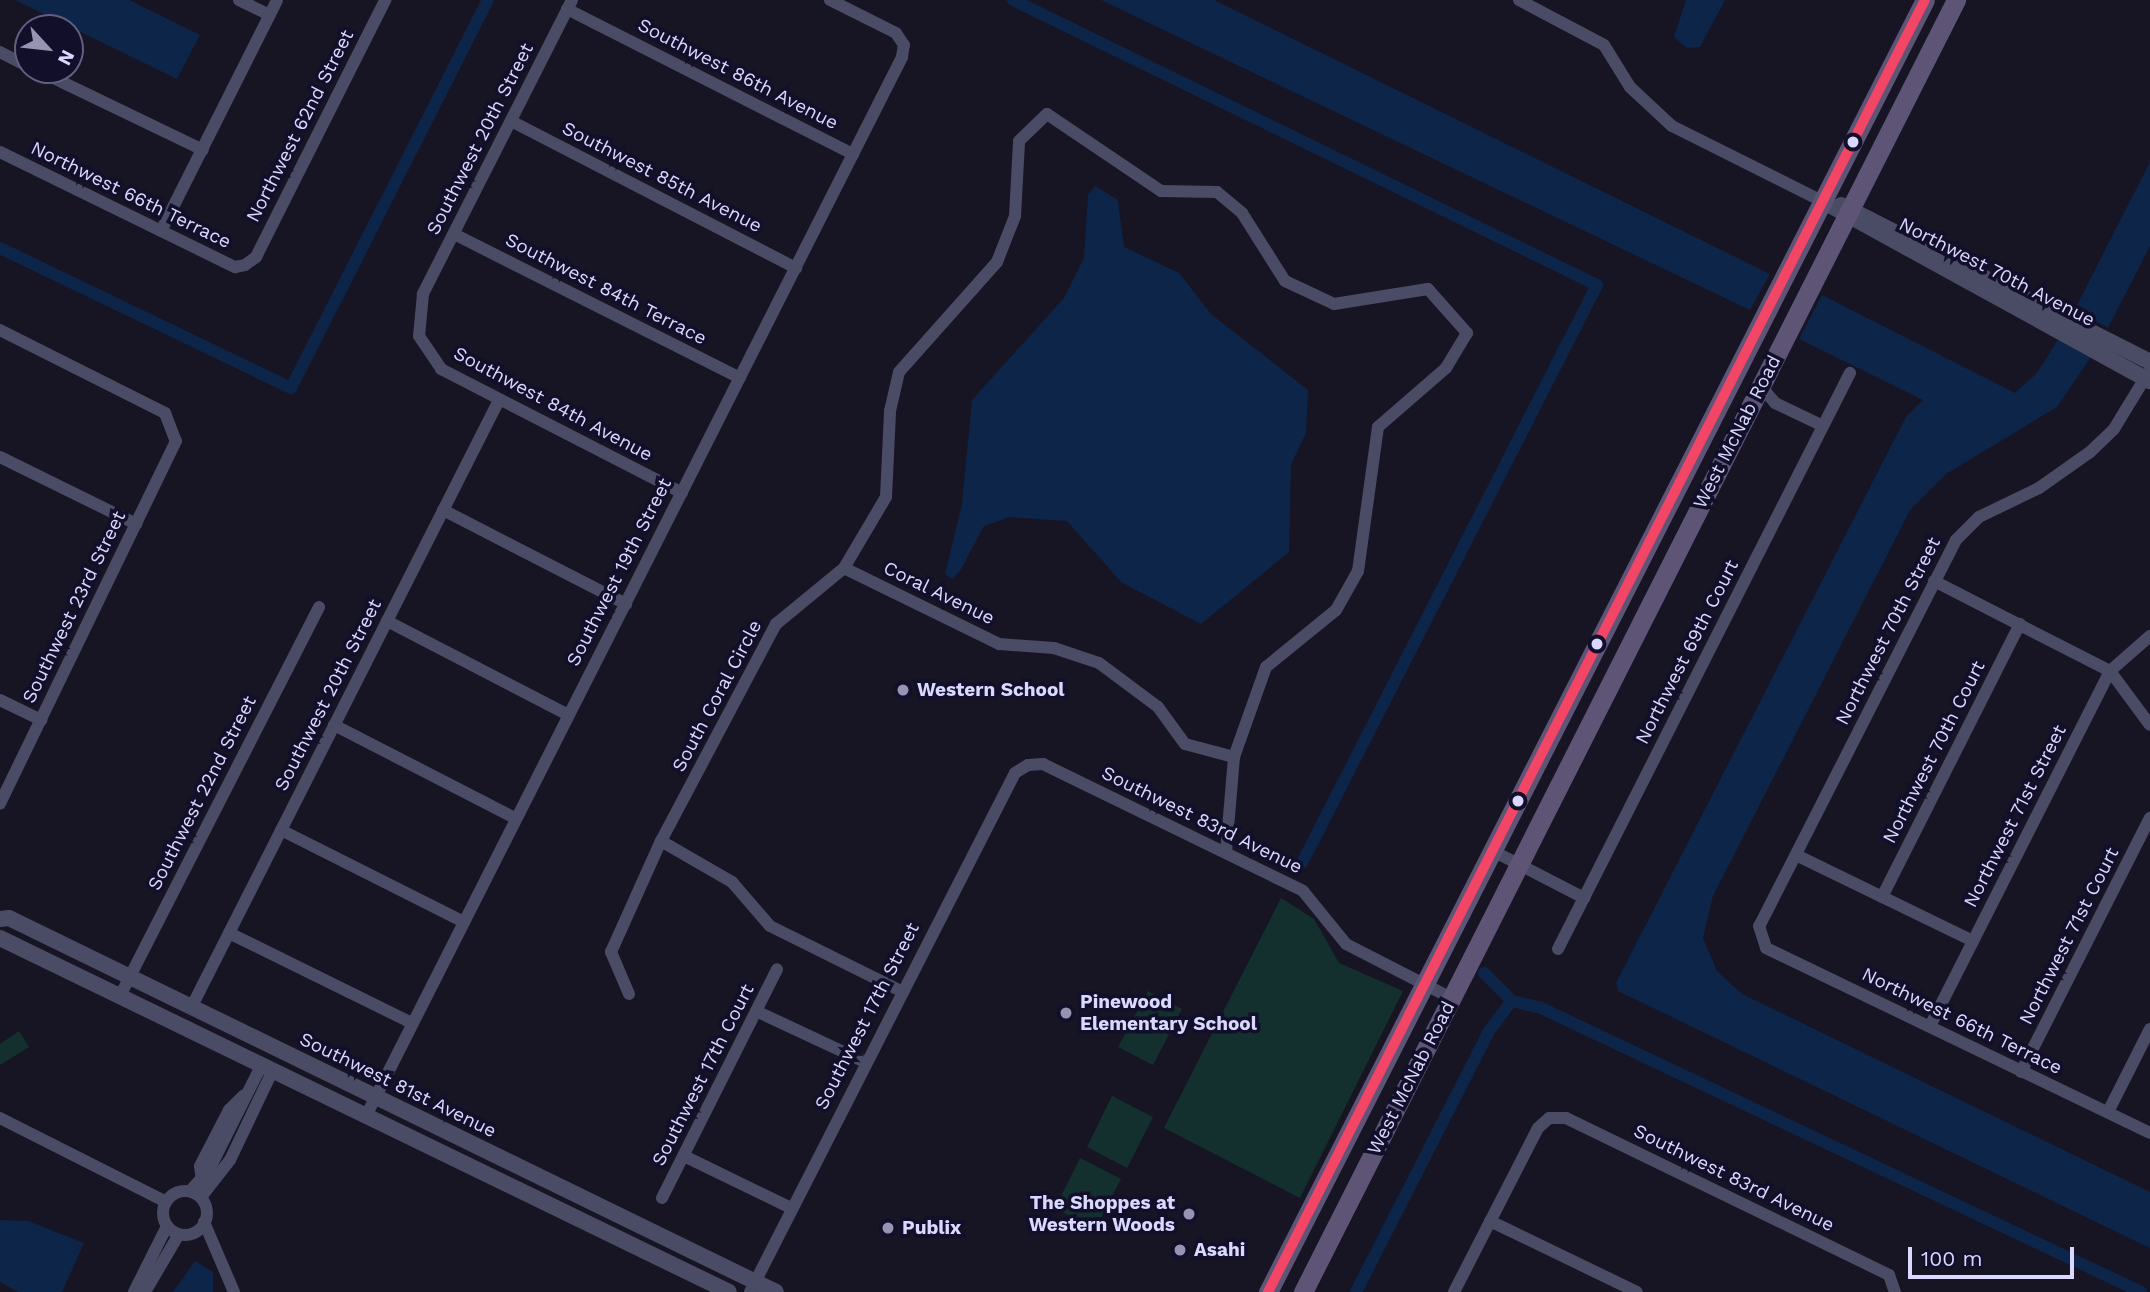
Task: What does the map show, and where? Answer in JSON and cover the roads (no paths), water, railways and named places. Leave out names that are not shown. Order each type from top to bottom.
[{"type":"main road","name":"West McNab Road","points":[[1268,1292],[1925,0]]},
{"type":"main road","name":"West McNab Road","points":[[1303,1292],[1956,0]]},
{"type":"street","points":[[239,0],[270,15]]},
{"type":"street","points":[[161,231],[277,0]]},
{"type":"street","name":"Northwest 62nd Street","points":[[245,265],[256,257],[385,0]]},
{"type":"street","name":"Southwest 19th Street","points":[[366,1116],[796,268],[904,45],[896,33],[830,0]]},
{"type":"street","name":"Northwest 70th Avenue","points":[[1519,0],[1604,45],[1630,88],[1672,126],[1848,213],[2149,372]]},
{"type":"street","name":"Southwest 20th Street","points":[[419,336],[423,295],[570,4]]},
{"type":"street","name":"Southwest 86th Avenue","points":[[570,4],[853,154]]},
{"type":"street","points":[[66,84],[203,150]]},
{"type":"street","name":"South Coral Circle","points":[[629,994],[611,953],[661,841],[776,624],[844,568],[886,497],[890,411],[899,372],[998,262],[1015,216],[1019,141],[1047,114],[1161,191],[1217,192],[1242,213],[1285,281],[1334,304],[1428,289],[1467,333],[1446,368],[1378,428],[1357,571],[1336,610],[1266,667],[1234,757]]},
{"type":"street","name":"Southwest 85th Avenue","points":[[511,121],[796,268]]},
{"type":"street","name":"Northwest 66th Terrace","points":[[0,152],[235,267],[245,265]]},
{"type":"street","name":"Southwest 84th Terrace","points":[[454,234],[740,378]]},
{"type":"street","name":"Southwest 23rd Street","points":[[0,330],[165,413],[174,426],[176,441],[0,804]]},
{"type":"street","name":"Southwest 84th Avenue","points":[[419,336],[441,369],[682,492]]},
{"type":"street","name":"Northwest 70th Street","points":[[1760,939],[1759,926],[1956,541],[1979,517],[2067,471],[2114,429],[2149,372]]},
{"type":"street","name":"Northwest 69th Court","points":[[1558,949],[1850,373]]},
{"type":"street","points":[[1760,385],[1775,403],[1823,426]]},
{"type":"street","name":"Southwest 20th Street","points":[[191,1008],[499,400]]},
{"type":"street","points":[[1,461],[136,524]]},
{"type":"street","points":[[443,510],[626,604]]},
{"type":"street","name":"Coral Avenue","points":[[844,568],[999,644],[1054,648],[1099,663],[1158,707],[1185,744],[1234,757]]},
{"type":"street","points":[[1934,581],[2110,671],[2150,725]]},
{"type":"street","name":"Southwest 22nd Street","points":[[120,996],[319,607]]},
{"type":"street","points":[[387,621],[568,715]]},
{"type":"street","name":"Northwest 70th Court","points":[[1882,897],[2020,624]]},
{"type":"street","name":"Northwest 71st Street","points":[[1930,1026],[2110,671],[2150,636]]},
{"type":"street","points":[[0,700],[41,720]]},
{"type":"street","points":[[334,725],[516,818]]},
{"type":"street","points":[[1226,853],[1234,757]]},
{"type":"street","name":"Southwest 83rd Avenue","points":[[1028,765],[1042,764],[1303,891],[1346,944],[1451,998]]},
{"type":"street","name":"Southwest 17th Street","points":[[752,1287],[901,991],[1015,773],[1028,765]]},
{"type":"street","name":"Northwest 71st Court","points":[[2021,1072],[2150,818]]},
{"type":"street","points":[[281,830],[464,922]]},
{"type":"street","points":[[661,841],[732,882],[770,926],[901,991]]},
{"type":"street","points":[[1491,850],[1584,898]]},
{"type":"street","points":[[1797,855],[1973,941]]},
{"type":"street","name":"Southwest 81st Avenue","points":[[0,919],[375,1097],[752,1287],[776,1292]]},
{"type":"street","points":[[229,933],[411,1023]]},
{"type":"street","points":[[0,938],[729,1292]]},
{"type":"street","name":"Northwest 66th Terrace","points":[[1760,939],[2021,1072],[2150,1133]]},
{"type":"street","name":"Southwest 17th Court","points":[[662,1198],[777,969]]},
{"type":"street","points":[[757,1011],[865,1062]]},
{"type":"street","points":[[2108,1112],[2150,1029]]},
{"type":"street","points":[[202,1180],[200,1167],[229,1110],[247,1093],[267,1067]]},
{"type":"street","points":[[0,1118],[166,1202],[196,1194],[235,1150],[267,1067]]},
{"type":"street","points":[[234,1292],[204,1222],[196,1194],[247,1093]]},
{"type":"street","name":"Southwest 83rd Avenue","points":[[1490,1221],[1538,1128],[1549,1118],[1566,1118],[1889,1275],[1895,1288]]},
{"type":"street","points":[[222,1144],[235,1150]]},
{"type":"street","points":[[684,1156],[791,1208]]},
{"type":"street","points":[[134,1292],[167,1226],[166,1202]]},
{"type":"street","points":[[1454,1292],[1490,1221],[1637,1292]]},
{"type":"street","points":[[167,1226],[179,1234],[192,1233],[204,1222]]},
{"type":"street","points":[[145,1292],[179,1234]]},
{"type":"water","points":[[15,0],[129,0],[200,35],[177,79],[84,34],[84,14],[44,14]]},
{"type":"water","points":[[1101,0],[1214,0],[1770,274],[1750,310]]},
{"type":"water","points":[[1686,0],[1725,0],[1700,47],[1687,48],[1674,37]]},
{"type":"water","points":[[2150,162],[2150,246],[2108,328],[2075,309]]},
{"type":"water","points":[[1095,186],[1118,200],[1124,247],[1179,273],[1211,314],[1308,390],[1306,433],[1291,464],[1289,552],[1201,624],[1121,582],[1067,521],[1010,517],[984,526],[960,571],[952,579],[945,574],[962,504],[972,400],[1064,298],[1084,258],[1088,195]]},
{"type":"water","points":[[1822,295],[2015,393],[2037,373],[2061,335],[2093,354],[2057,407],[1946,474],[1910,510],[1713,896],[1703,938],[1717,971],[1742,994],[2150,1192],[2150,1248],[1618,991],[1616,983],[1906,417],[1923,400],[1799,339]]},
{"type":"water","points":[[0,1220],[28,1221],[84,1243],[62,1292],[18,1292],[0,1282]]},
{"type":"water","points":[[195,1261],[213,1272],[213,1292],[173,1292]]},
{"type":"waterway","points":[[0,248],[291,388],[488,0]]},
{"type":"waterway","points":[[1013,0],[1597,285],[1302,863]]},
{"type":"waterway","points":[[1484,973],[1512,1001]]},
{"type":"waterway","points":[[1356,1292],[1489,1031],[1512,1001],[1539,1007],[2141,1292]]},
{"type":"place","name":"Western School","points":[[903,690]]},
{"type":"place","name":"Pinewood Elementary School","points":[[1066,1013]]},
{"type":"place","name":"The Shoppes at Western Woods","points":[[1189,1214]]},
{"type":"place","name":"Publix","points":[[888,1228]]},
{"type":"place","name":"Asahi","points":[[1180,1250]]}]
